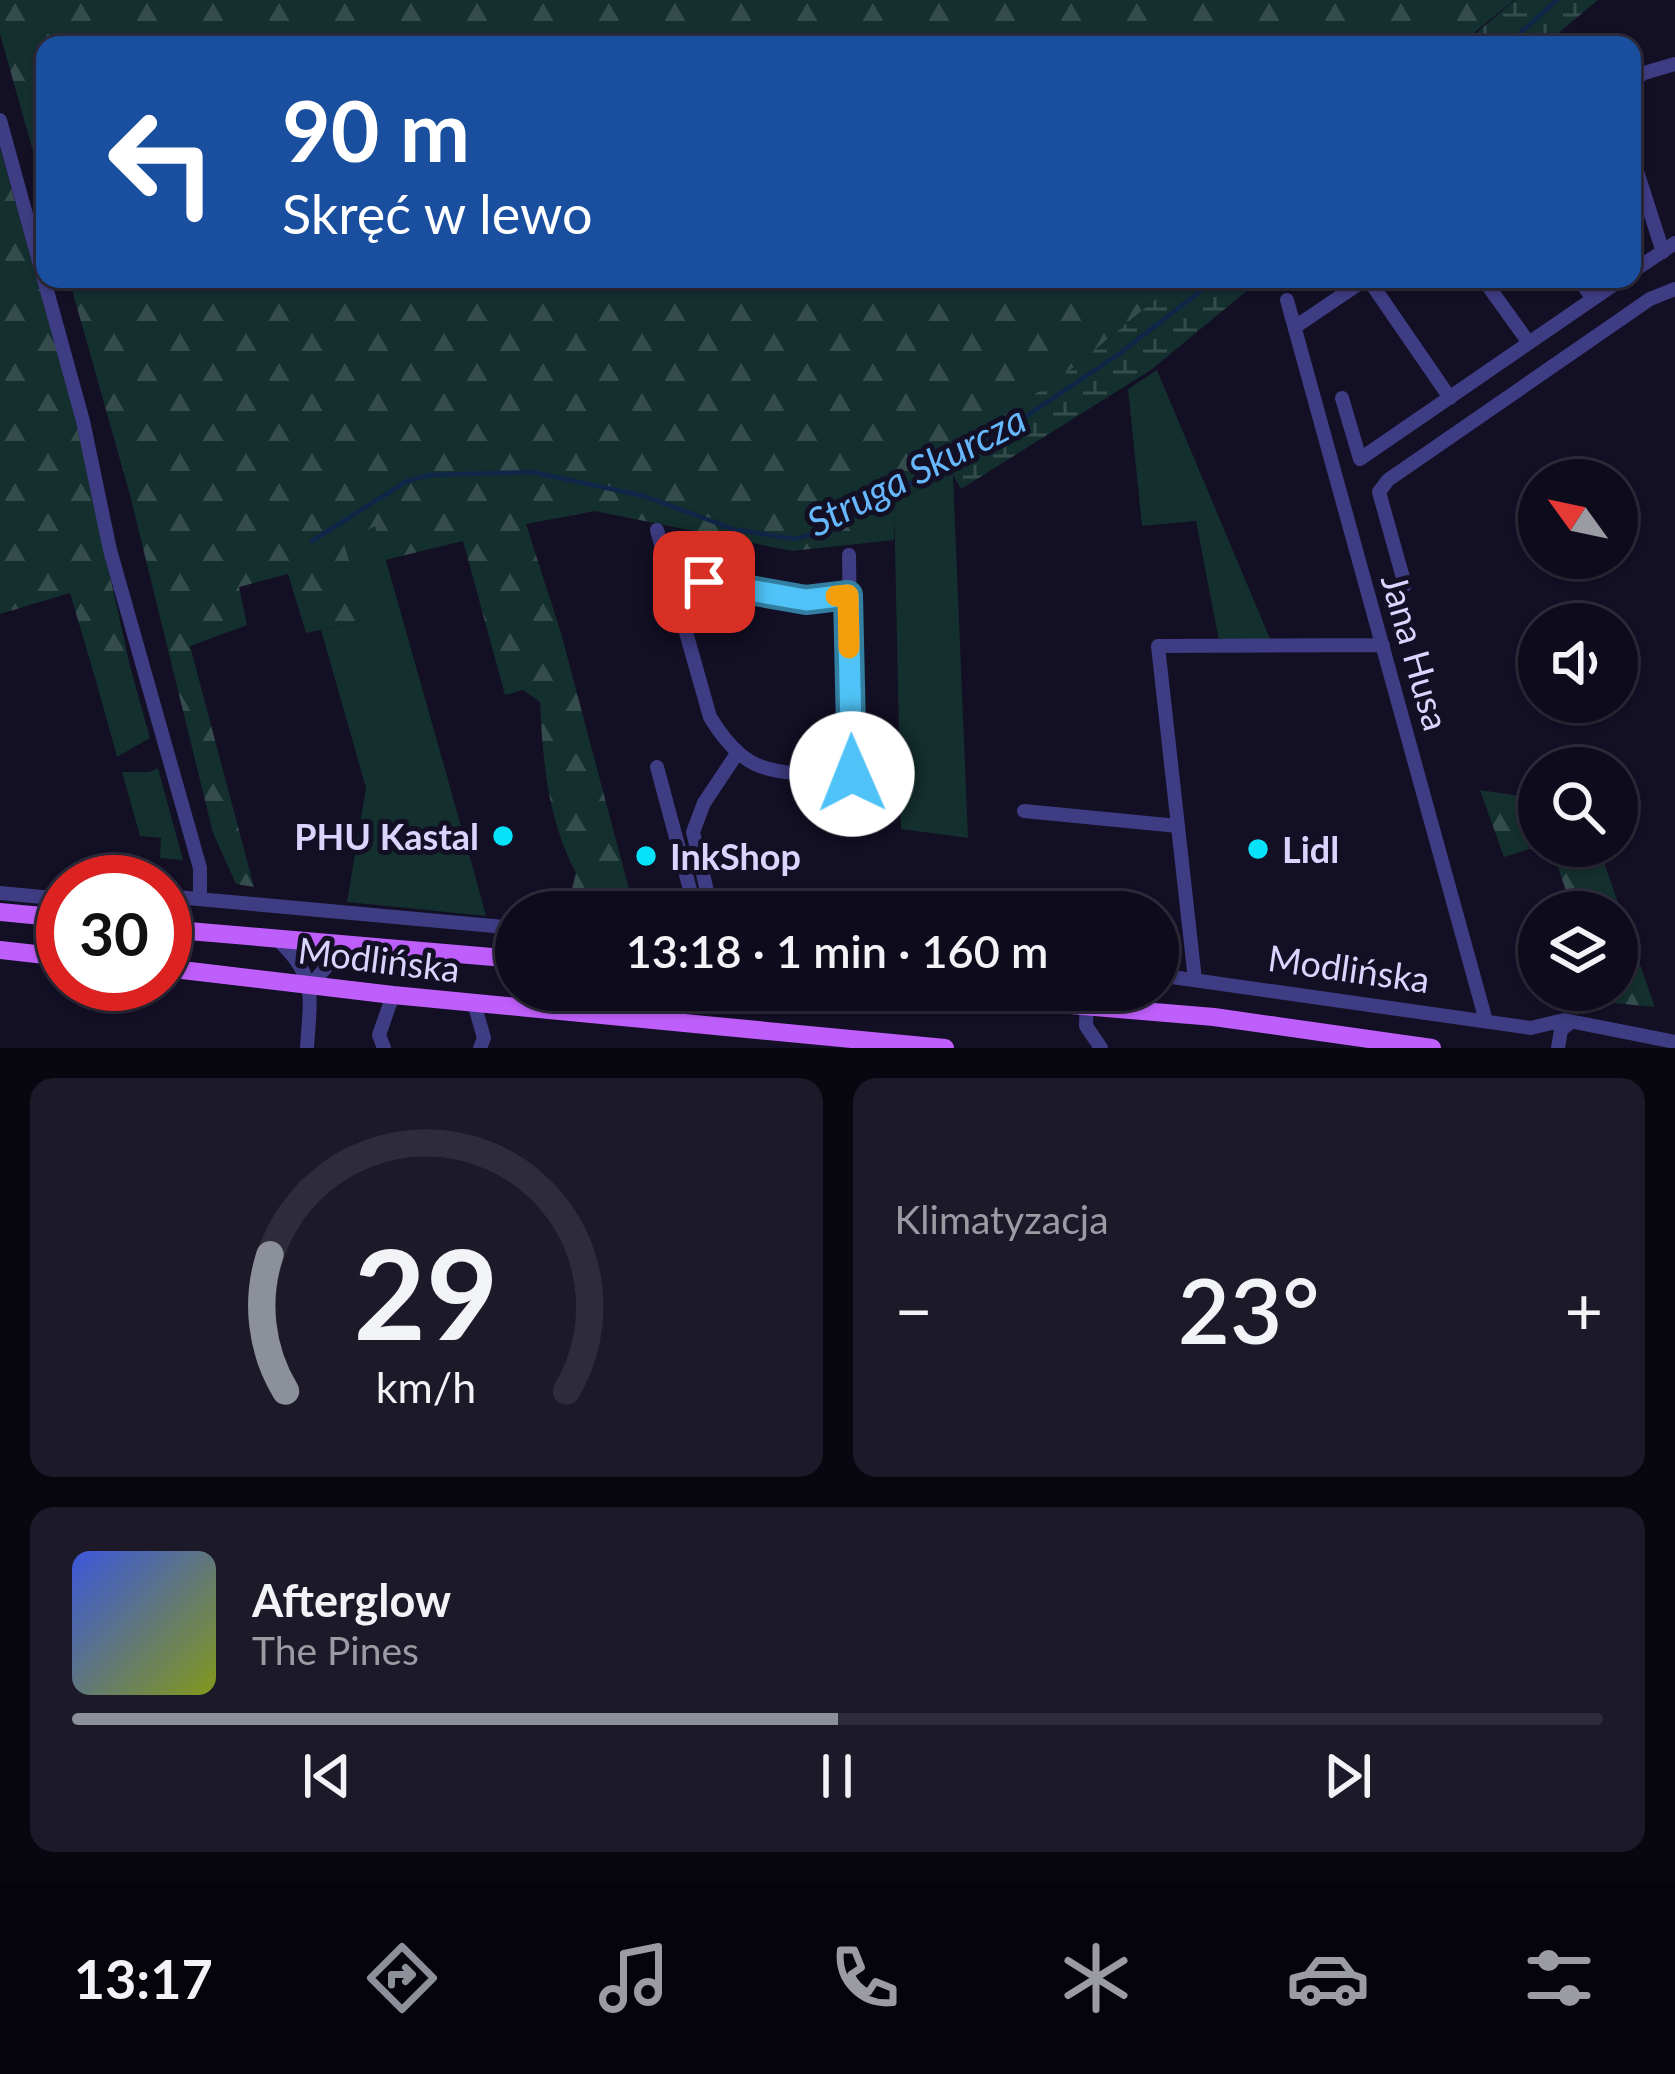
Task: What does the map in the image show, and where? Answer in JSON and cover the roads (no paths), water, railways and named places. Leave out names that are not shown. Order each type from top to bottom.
[{"type":"main road","points":[[0,912],[36,916]]},
{"type":"main road","name":"Modlińska","points":[[192,931],[495,958]]},
{"type":"main road","points":[[0,950],[36,954]]},
{"type":"main road","name":"Modlińska","points":[[192,971],[853,1044],[945,1048]]},
{"type":"main road","name":"Modlińska","points":[[1174,1011],[1432,1048]]},
{"type":"street","points":[[1641,75],[1675,64]]},
{"type":"street","points":[[0,120],[36,251]]},
{"type":"street","points":[[1641,178],[1669,248],[1641,266]]},
{"type":"street","points":[[46,288],[83,421],[110,550],[200,868],[200,896]]},
{"type":"street","points":[[1295,326],[1359,288]]},
{"type":"street","points":[[1373,288],[1450,398]]},
{"type":"street","points":[[1489,288],[1528,343]]},
{"type":"street","points":[[1586,288],[1593,298]]},
{"type":"street","points":[[1342,398],[1360,459],[1608,288]]},
{"type":"street","points":[[1405,585],[1379,492],[1388,480],[1650,299],[1675,290]]},
{"type":"street","name":"Jana Husa","points":[[1287,300],[1486,1021]]},
{"type":"street","points":[[657,530],[710,717],[722,736],[757,765],[891,775]]},
{"type":"street","points":[[849,555],[852,774]]},
{"type":"street","points":[[672,576],[806,600],[848,595]]},
{"type":"street","points":[[1196,980],[1173,826],[1157,646],[1382,645]]},
{"type":"street","points":[[707,891],[693,832],[696,818],[738,752]]},
{"type":"street","points":[[657,767],[690,891]]},
{"type":"street","points":[[1024,811],[1173,826]]},
{"type":"street","points":[[0,893],[36,896]]},
{"type":"street","name":"Modlińska","points":[[192,896],[495,926]]},
{"type":"street","points":[[277,939],[296,958],[311,985],[307,1048]]},
{"type":"street","points":[[311,985],[335,961],[377,950]]},
{"type":"street","points":[[0,961],[36,958]]},
{"type":"street","name":"Modlińska","points":[[1179,978],[1531,1028],[1571,1022],[1675,1042]]},
{"type":"street","points":[[385,1048],[379,1035],[393,995]]},
{"type":"street","points":[[475,1003],[484,1038],[480,1048]]},
{"type":"street","points":[[1087,1011],[1086,1026],[1101,1048]]},
{"type":"street","points":[[1531,1028],[1555,1048],[1561,1030],[1571,1022]]},
{"type":"waterway","name":"Struga Skurcza","points":[[1517,36],[1557,0]]},
{"type":"waterway","name":"Struga Skurcza","points":[[312,541],[407,481],[430,475],[532,472],[644,496],[733,529],[794,539],[810,535],[1010,427],[1119,354],[1204,288]]},
{"type":"place","name":"PHU Kastal","points":[[503,836]]},
{"type":"place","name":"Lidl","points":[[1258,849]]},
{"type":"place","name":"InkShop","points":[[646,856]]}]
